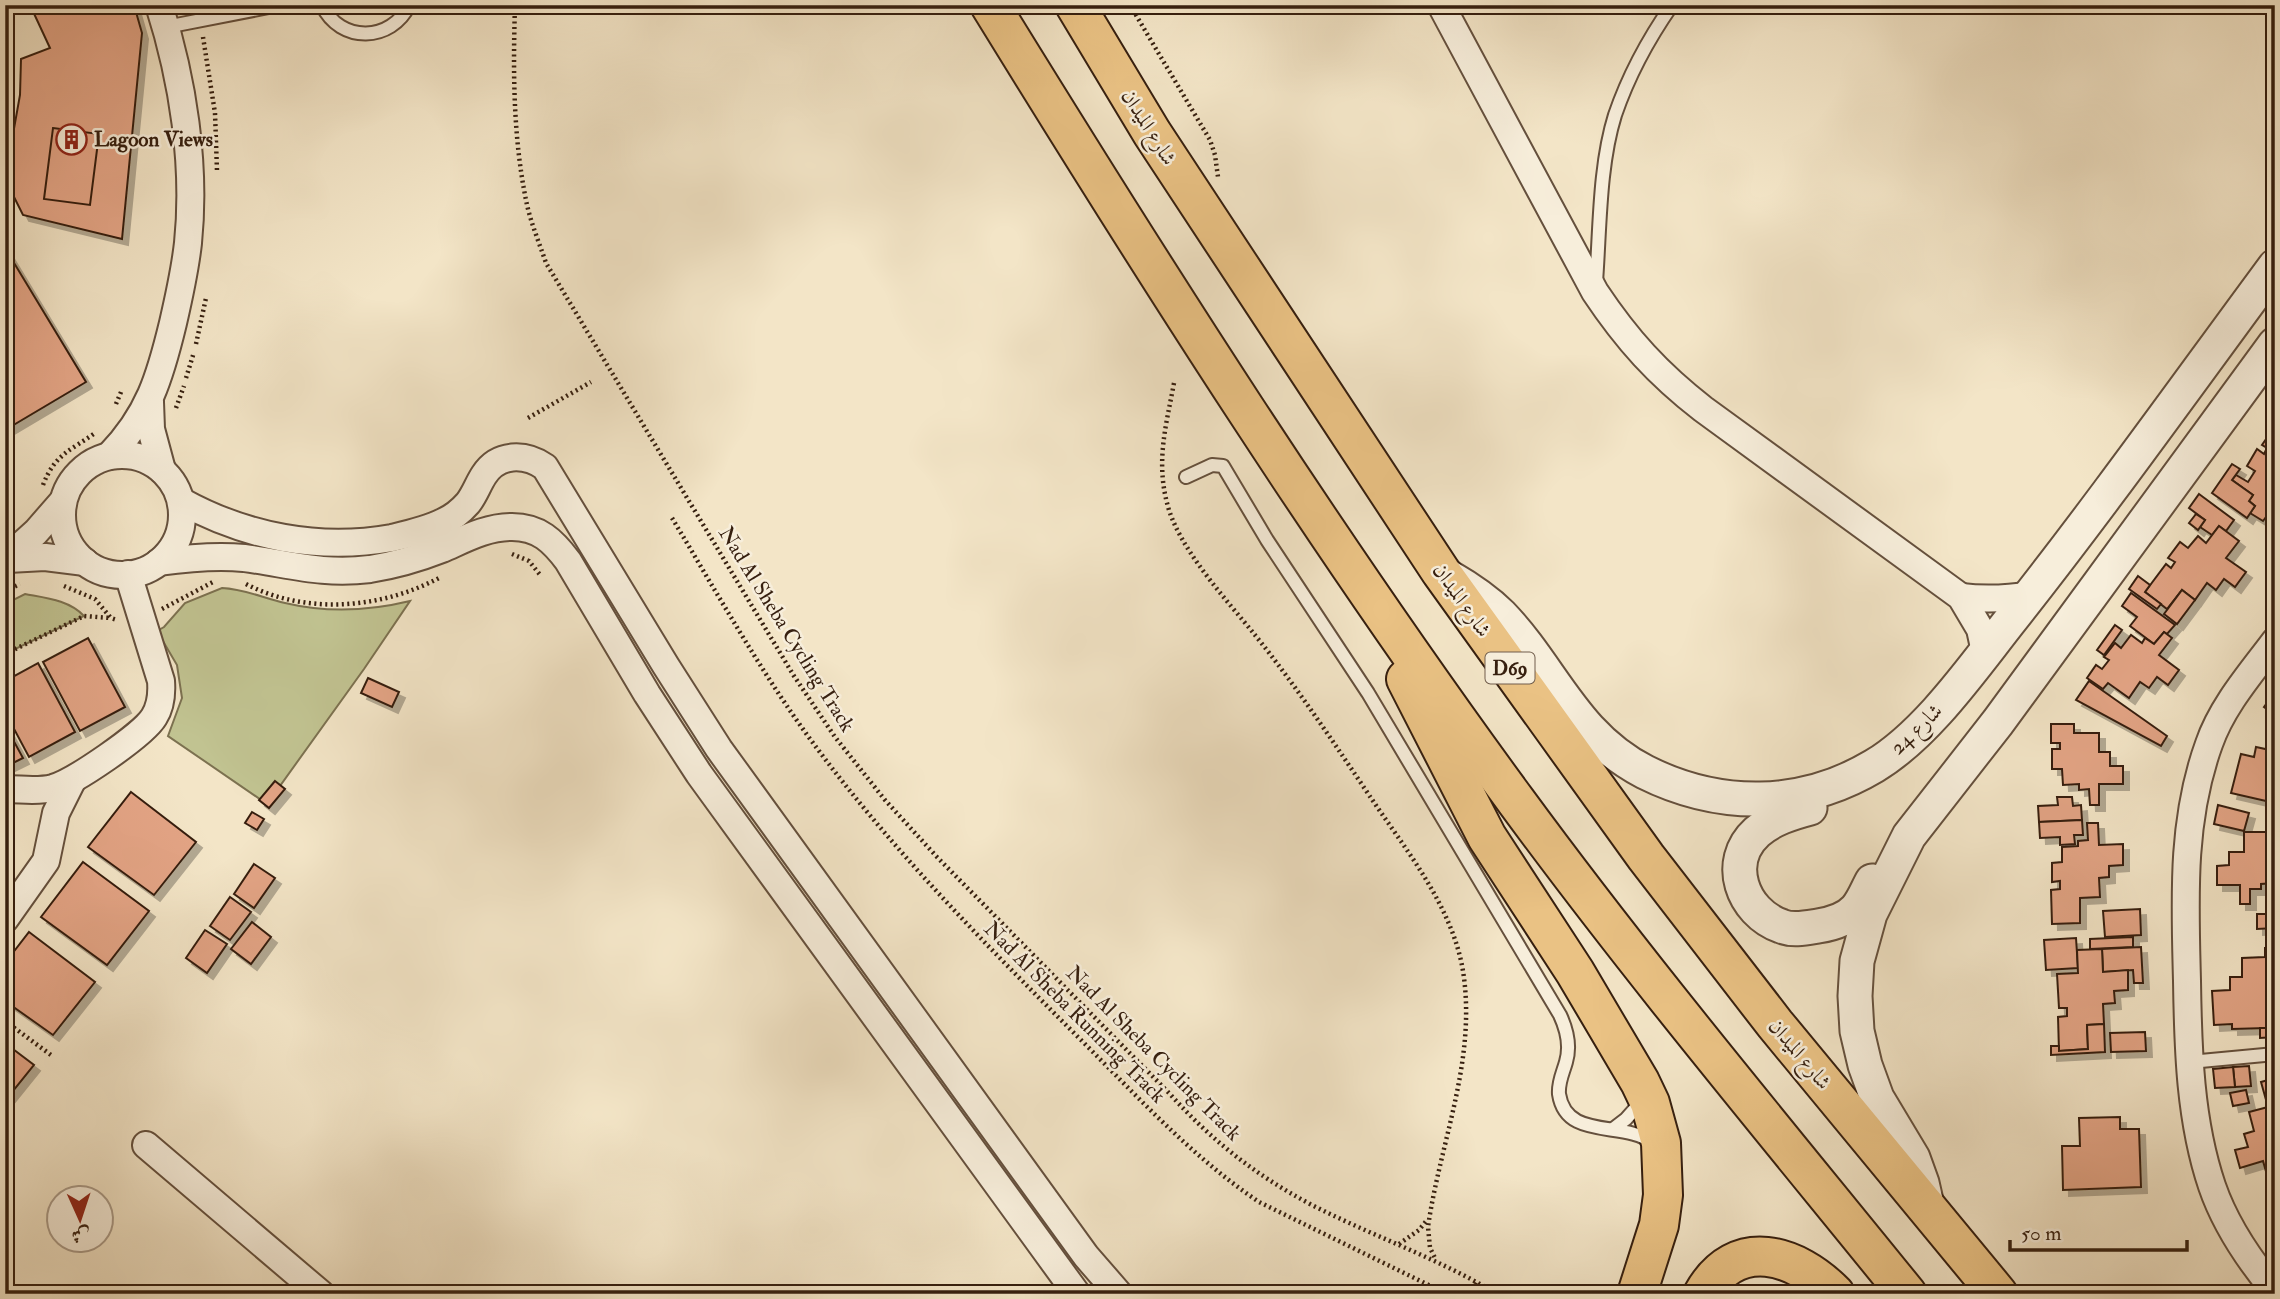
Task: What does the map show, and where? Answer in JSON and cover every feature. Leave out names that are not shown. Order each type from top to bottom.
[{"type":"main road","points":[[990,5],[1197,335],[1398,636],[1515,800],[1627,949],[1907,1294]]},
{"type":"main road","name":"شارع الميدان","points":[[1075,5],[1160,145],[1441,572],[1646,857],[1775,1024],[1998,1294]]},
{"type":"main road","points":[[1398,636],[1400,660],[1407,684],[1482,828],[1575,972],[1647,1095],[1661,1149],[1663,1195],[1659,1225],[1637,1294]]},
{"type":"main road","points":[[1703,1294],[1718,1274],[1730,1265],[1762,1256],[1797,1264],[1835,1294]]},
{"type":"street","points":[[1441,5],[1595,292],[1617,326],[1671,384],[1961,597],[1980,628],[1986,652]]},
{"type":"street","points":[[6,560],[36,532],[51,497],[89,465],[109,456],[128,436],[150,402],[167,346],[188,244],[190,186],[187,139],[162,16]]},
{"type":"street","name":"شارع 24","points":[[1441,572],[1476,593],[1502,616],[1578,719],[1619,756],[1643,771],[1693,792],[1742,800],[1792,797],[1847,780],[1877,765],[1906,743],[1986,652],[2275,266]]},
{"type":"street","points":[[1847,780],[1836,797],[1828,802],[1770,822],[1755,834],[1745,850],[1739,870],[1741,887],[1753,908],[1782,928],[1802,929],[1837,921],[1856,909],[1888,856],[1909,836],[1998,722],[2265,370],[2275,344]]},
{"type":"street","points":[[150,402],[152,429],[162,470]]},
{"type":"street","points":[[51,497],[62,512],[65,534],[76,554],[85,562],[105,572],[128,574],[159,562],[174,545],[179,534],[182,523],[181,501],[170,478],[153,463],[132,456],[109,456]]},
{"type":"street","points":[[181,501],[234,526],[293,540],[322,543],[377,540],[403,536],[443,523],[467,505],[485,473],[497,462],[522,457],[530,458],[545,467],[672,677],[719,748],[1086,1256],[1119,1294]]},
{"type":"street","points":[[234,526],[264,522],[323,528],[372,526],[467,505]]},
{"type":"street","points":[[159,562],[242,558],[280,579],[321,578],[376,583],[411,572],[441,549],[484,531],[514,527],[540,532],[568,561],[647,694],[699,774],[1077,1294]]},
{"type":"street","points":[[321,578],[322,543]]},
{"type":"street","points":[[6,560],[45,557],[85,562]]},
{"type":"street","points":[[14,789],[43,790],[72,780],[143,729],[155,716],[161,699],[161,681],[128,574]]},
{"type":"street","points":[[1961,597],[1996,600],[2031,594]]},
{"type":"street","points":[[2275,641],[2235,696],[2210,741],[2197,780],[2185,868],[2190,1062],[2202,1152],[2213,1189],[2229,1224],[2275,1291]]},
{"type":"street","points":[[5,919],[46,861],[52,824],[72,780]]},
{"type":"street","points":[[14,789],[40,806],[52,824]]},
{"type":"street","points":[[1909,836],[1870,914],[1857,961],[1855,996],[1857,1031],[1865,1065],[1877,1098],[1913,1158],[1923,1182],[1928,1207]]},
{"type":"street","points":[[146,1145],[321,1294]]},
{"type":"lane","points":[[162,16],[279,5]]},
{"type":"lane","points":[[322,5],[340,27],[357,34],[376,34],[393,26],[406,13],[409,5]]},
{"type":"lane","points":[[1595,292],[1606,156],[1615,116],[1630,80],[1672,5]]},
{"type":"lane","points":[[1186,477],[1212,465],[1223,466],[1267,540],[1368,693],[1560,1015],[1568,1037],[1567,1061],[1559,1082],[1561,1102],[1566,1112],[1586,1126],[1631,1131],[1647,1138],[1661,1149]]},
{"type":"lane","points":[[2190,1062],[2275,1054]]},
{"type":"lane","points":[[1613,1129],[1626,1119],[1647,1095]]},
{"type":"path","name":"Nad Al Sheba Cycling Track","points":[[515,5],[513,76],[517,135],[526,202],[546,262],[794,676],[835,737],[885,800],[937,857],[1169,1093],[1199,1127],[1246,1164],[1295,1195],[1437,1261],[1497,1294]]},
{"type":"path","points":[[1130,5],[1210,140],[1218,171],[1217,186]]},
{"type":"path","points":[[528,418],[591,382]]},
{"type":"path","points":[[1174,383],[1162,439],[1161,472],[1167,506],[1179,530],[1205,572],[1292,681],[1418,867],[1432,889],[1457,946],[1463,971],[1466,1007],[1463,1067],[1429,1217],[1428,1238],[1437,1261]]},
{"type":"path","points":[[114,408],[121,392]]},
{"type":"path","points":[[51,497],[48,472],[61,454],[99,429]]},
{"type":"path","name":"Nad Al Sheba Running Track","points":[[672,518],[777,691],[818,750],[868,814],[974,933],[1172,1133],[1205,1163],[1259,1202],[1447,1294]]},
{"type":"path","points":[[5,591],[26,584]]},
{"type":"path","points":[[57,585],[94,599],[111,618]]},
{"type":"path","points":[[5,654],[84,616],[111,618],[122,622]]},
{"type":"path","points":[[5,1021],[51,1055]]},
{"type":"path","points":[[1398,1244],[1419,1230],[1429,1217]]},
{"type":"path","points":[[1470,1294],[1478,1282]]},
{"type":"green space","points":[[222,588],[316,608],[364,609],[410,601],[267,804],[168,736],[182,698],[177,665],[157,631],[164,627],[185,603]]},
{"type":"green space","points":[[25,594],[64,603],[84,616],[5,654],[5,604]]},
{"type":"building","name":"Lagoon Views","points":[[30,5],[134,5],[142,33],[122,239],[23,215],[5,179],[20,95],[21,59],[50,48]]},
{"type":"building","points":[[53,128],[99,134],[90,205],[44,199]]},
{"type":"building","points":[[5,248],[86,382],[5,430]]},
{"type":"building","points":[[2273,429],[2275,505],[2263,521],[2250,513],[2255,506],[2249,501],[2253,495],[2232,480],[2236,475],[2248,482],[2255,471],[2247,466],[2257,449],[2264,454],[2267,448],[2262,445]]},
{"type":"building","points":[[2232,464],[2240,469],[2232,480],[2253,495],[2249,501],[2255,506],[2247,518],[2212,493]]},
{"type":"building","points":[[2199,494],[2234,520],[2226,531],[2219,526],[2212,535],[2200,527],[2205,520],[2189,508]]},
{"type":"building","points":[[2196,514],[2205,520],[2198,530],[2189,523]]},
{"type":"building","points":[[2219,526],[2239,541],[2226,558],[2246,572],[2235,587],[2224,579],[2216,590],[2207,583],[2195,600],[2182,590],[2167,609],[2145,592],[2166,564],[2171,568],[2175,562],[2168,558],[2180,542],[2188,548],[2198,536],[2206,543]]},
{"type":"building","points":[[2138,576],[2150,585],[2145,592],[2161,604],[2157,609],[2129,589]]},
{"type":"building","points":[[2182,590],[2195,600],[2177,624],[2164,614]]},
{"type":"building","points":[[2131,593],[2175,625],[2167,634],[2164,632],[2154,644],[2130,626],[2137,617],[2122,606]]},
{"type":"building","points":[[2115,625],[2122,630],[2104,655],[2097,650]]},
{"type":"building","points":[[2164,632],[2172,638],[2159,655],[2179,670],[2168,685],[2157,677],[2149,688],[2140,682],[2129,698],[2108,683],[2103,689],[2087,678],[2096,665],[2102,669],[2109,660],[2104,657],[2115,643],[2121,648],[2131,635],[2142,643],[2145,638],[2154,644]]},
{"type":"building","points":[[88,638],[125,707],[80,731],[43,662]]},
{"type":"building","points":[[38,663],[75,732],[29,757],[5,712],[5,681]]},
{"type":"building","points":[[368,678],[399,692],[392,707],[361,693]]},
{"type":"building","points":[[2089,681],[2167,736],[2161,746],[2076,700]]},
{"type":"building","points":[[2275,692],[2275,715],[2264,707]]},
{"type":"building","points":[[2051,724],[2074,724],[2074,733],[2099,733],[2099,752],[2110,752],[2110,766],[2123,766],[2123,784],[2099,784],[2099,805],[2090,805],[2089,789],[2079,790],[2079,784],[2063,785],[2062,769],[2052,769],[2052,749],[2060,749],[2060,743],[2051,743]]},
{"type":"building","points":[[5,725],[23,758],[5,767]]},
{"type":"building","points":[[2275,732],[2275,791],[2268,790],[2266,801],[2231,793],[2241,754],[2254,757],[2256,747],[2270,750]]},
{"type":"building","points":[[275,781],[285,789],[269,808],[259,800]]},
{"type":"building","points":[[131,792],[196,842],[154,895],[88,847]]},
{"type":"building","points":[[2057,797],[2072,797],[2073,806],[2081,805],[2082,820],[2039,822],[2038,806],[2058,805]]},
{"type":"building","points":[[2218,805],[2249,813],[2244,831],[2214,824]]},
{"type":"building","points":[[252,812],[264,819],[257,830],[245,823]]},
{"type":"building","points":[[2082,820],[2083,835],[2074,835],[2075,844],[2060,845],[2060,837],[2040,838],[2039,822]]},
{"type":"building","points":[[2087,823],[2098,823],[2099,845],[2123,844],[2123,865],[2109,866],[2109,877],[2099,878],[2100,897],[2080,898],[2080,923],[2052,924],[2051,890],[2060,889],[2060,881],[2052,882],[2052,863],[2062,862],[2062,847],[2078,846],[2078,841],[2088,840]]},
{"type":"building","points":[[2267,824],[2275,824],[2275,883],[2261,884],[2261,889],[2250,889],[2250,904],[2240,904],[2240,885],[2217,885],[2217,866],[2229,865],[2229,852],[2244,852],[2244,832],[2267,832]]},
{"type":"building","points":[[83,862],[149,911],[107,965],[41,917]]},
{"type":"building","points":[[254,864],[275,878],[254,908],[234,894]]},
{"type":"building","points":[[230,897],[251,912],[230,940],[210,926]]},
{"type":"building","points":[[2275,905],[2275,928],[2257,929],[2257,914],[2268,914],[2267,906]]},
{"type":"building","points":[[2140,909],[2141,935],[2105,937],[2103,911]]},
{"type":"building","points":[[252,922],[271,937],[251,964],[231,949]]},
{"type":"building","points":[[205,930],[227,944],[207,973],[186,958]]},
{"type":"building","points":[[29,932],[95,982],[53,1035],[5,1001],[5,963]]},
{"type":"building","points":[[2133,937],[2133,947],[2090,949],[2090,939]]},
{"type":"building","points":[[2076,938],[2078,968],[2046,970],[2044,940]]},
{"type":"building","points":[[2141,947],[2143,983],[2134,983],[2133,970],[2103,972],[2102,949]]},
{"type":"building","points":[[2265,948],[2275,948],[2275,1009],[2267,1009],[2267,1028],[2232,1029],[2232,1024],[2214,1025],[2212,991],[2230,990],[2230,977],[2242,977],[2242,958],[2265,957]]},
{"type":"building","points":[[2102,949],[2103,972],[2128,970],[2128,990],[2114,991],[2115,1003],[2103,1004],[2104,1024],[2087,1025],[2088,1049],[2059,1051],[2058,1017],[2067,1016],[2067,1008],[2059,1008],[2057,974],[2078,973],[2077,950]]},
{"type":"building","points":[[2267,1016],[2275,1016],[2275,1037],[2260,1038],[2260,1028],[2267,1028]]},
{"type":"building","points":[[2104,1024],[2105,1052],[2051,1055],[2051,1046],[2059,1046],[2059,1051],[2088,1049],[2087,1025]]},
{"type":"building","points":[[2145,1032],[2146,1051],[2111,1052],[2110,1033]]},
{"type":"building","points":[[5,1043],[34,1065],[5,1101]]},
{"type":"building","points":[[2249,1066],[2251,1086],[2235,1087],[2233,1067]]},
{"type":"building","points":[[2233,1067],[2235,1087],[2215,1088],[2213,1069]]},
{"type":"building","points":[[2275,1078],[2275,1180],[2269,1182],[2263,1161],[2240,1168],[2235,1150],[2248,1147],[2244,1134],[2254,1131],[2249,1112],[2268,1107],[2261,1082]]},
{"type":"building","points":[[2246,1090],[2249,1103],[2233,1106],[2230,1093]]},
{"type":"building","points":[[2120,1117],[2120,1129],[2139,1129],[2141,1187],[2063,1190],[2062,1146],[2080,1146],[2079,1118]]},
{"type":"place","name":"Lagoon Views","points":[[71,139]]}]
